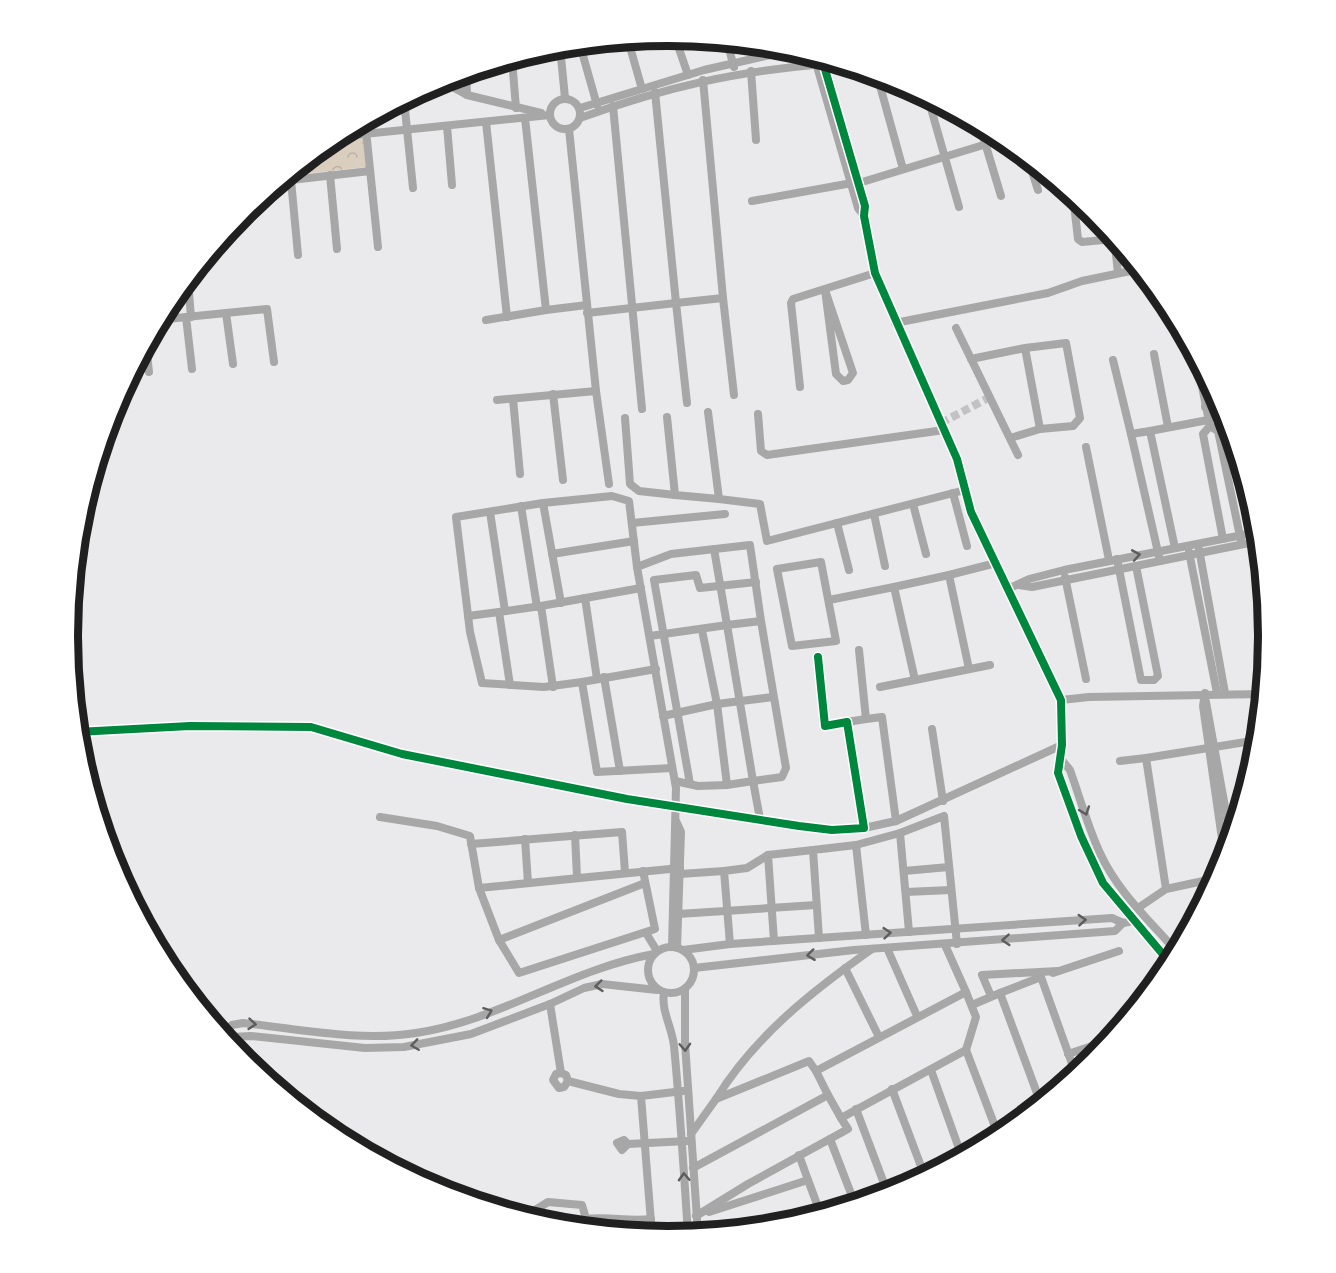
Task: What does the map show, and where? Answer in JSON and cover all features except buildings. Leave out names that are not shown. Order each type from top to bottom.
[{"type":"street","points":[[678,47],[688,75]]},
{"type":"street","points":[[630,48],[642,89]]},
{"type":"street","points":[[729,50],[735,73]]},
{"type":"street","points":[[582,53],[597,105]]},
{"type":"street","points":[[580,108],[597,105],[688,75],[767,55]]},
{"type":"street","points":[[561,57],[565,98]]},
{"type":"street","points":[[569,129],[580,118],[655,92],[735,73],[805,63]]},
{"type":"street","points":[[821,67],[855,183],[865,206],[864,216],[875,273],[895,323],[957,459],[971,512],[1061,700],[1062,745],[1058,773],[1093,866],[1164,956]]},
{"type":"street","points":[[513,68],[516,108]]},
{"type":"street","points":[[751,71],[756,140]]},
{"type":"street","points":[[703,80],[734,395]]},
{"type":"street","points":[[466,82],[467,96]]},
{"type":"street","points":[[880,86],[903,169]]},
{"type":"street","points":[[452,87],[467,96],[550,115]]},
{"type":"street","points":[[655,92],[687,403]]},
{"type":"street","points":[[569,129],[557,127],[550,115],[550,108],[565,98],[573,100],[580,108],[580,118]]},
{"type":"street","points":[[613,106],[642,409]]},
{"type":"street","points":[[405,108],[413,188]]},
{"type":"street","points":[[931,108],[959,207]]},
{"type":"street","points":[[359,135],[550,115]]},
{"type":"street","points":[[525,118],[546,310]]},
{"type":"street","points":[[486,122],[507,317]]},
{"type":"street","points":[[447,126],[452,185]]},
{"type":"street","points":[[569,129],[596,391],[609,484]]},
{"type":"street","points":[[366,130],[378,247]]},
{"type":"street","points":[[983,138],[1001,196]]},
{"type":"street","points":[[752,201],[855,183],[990,143]]},
{"type":"street","points":[[299,177],[370,171]]},
{"type":"street","points":[[1032,172],[1038,190]]},
{"type":"street","points":[[330,175],[337,249]]},
{"type":"street","points":[[291,183],[298,255]]},
{"type":"street","points":[[1075,209],[1078,239],[1082,242],[1104,239]]},
{"type":"street","points":[[1116,251],[1118,273]]},
{"type":"street","points":[[895,323],[1048,293],[1082,281],[1131,271]]},
{"type":"street","points":[[800,387],[789,307],[793,299],[875,273]]},
{"type":"street","points":[[825,290],[853,373],[846,368],[840,370],[836,375],[825,290]]},
{"type":"street","points":[[188,294],[192,369]]},
{"type":"street","points":[[486,320],[546,310],[632,307],[723,298]]},
{"type":"street","points":[[171,319],[267,309],[274,362]]},
{"type":"street","points":[[226,313],[233,364]]},
{"type":"street","points":[[956,328],[1018,455]]},
{"type":"street","points":[[971,359],[1025,348],[1066,343],[1080,418],[1073,426],[1040,429],[1010,438]]},
{"type":"street","points":[[1025,348],[1040,429]]},
{"type":"street","points":[[1154,354],[1168,427]]},
{"type":"street","points":[[148,359],[149,372]]},
{"type":"street","points":[[1113,360],[1160,561]]},
{"type":"street","points":[[1201,385],[1209,423],[1218,431],[1240,540]]},
{"type":"street","points":[[497,400],[596,391]]},
{"type":"street","points":[[553,394],[563,480]]},
{"type":"street","points":[[513,399],[520,474]]},
{"type":"street","points":[[1205,407],[1211,406]]},
{"type":"street","points":[[708,412],[720,499]]},
{"type":"street","points":[[758,414],[761,451],[767,455],[944,430]]},
{"type":"street","points":[[667,417],[675,495]]},
{"type":"street","points":[[625,418],[630,484],[639,490],[760,504],[767,541],[964,490]]},
{"type":"street","points":[[1131,434],[1209,423]]},
{"type":"street","points":[[1209,423],[1203,434],[1222,539]]},
{"type":"street","points":[[1150,431],[1175,548]]},
{"type":"street","points":[[1086,447],[1113,559],[1119,569],[1142,680],[1154,680],[1158,676],[1136,566]]},
{"type":"street","points":[[953,493],[967,546]]},
{"type":"street","points":[[656,669],[553,687],[482,683],[468,616],[456,517],[543,503],[612,496],[629,501],[637,567],[656,669],[675,781],[676,820],[673,832],[678,870],[677,948]]},
{"type":"street","points":[[543,503],[561,603]]},
{"type":"street","points":[[913,504],[926,554]]},
{"type":"street","points":[[521,506],[553,687]]},
{"type":"street","points":[[490,512],[510,685]]},
{"type":"street","points":[[873,513],[885,566]]},
{"type":"street","points":[[632,523],[725,514]]},
{"type":"street","points":[[837,523],[849,570]]},
{"type":"street","points":[[1019,585],[1032,587],[1189,556],[1249,536]]},
{"type":"street","points":[[1008,588],[1029,579],[1113,559],[1222,539],[1250,541]]},
{"type":"street","points":[[552,554],[634,541]]},
{"type":"street","points":[[1198,543],[1221,693]]},
{"type":"street","points":[[637,567],[671,554],[750,545],[786,773],[782,777],[727,785],[690,784],[675,781]]},
{"type":"street","points":[[1188,545],[1221,693]]},
{"type":"street","points":[[714,549],[738,702],[760,819]]},
{"type":"street","points":[[821,562],[829,600],[836,641],[792,646],[777,569],[821,562]]},
{"type":"street","points":[[829,600],[996,563]]},
{"type":"street","points":[[1064,570],[1086,679]]},
{"type":"street","points":[[468,616],[561,603],[641,587],[654,580],[691,574],[696,575],[700,588],[756,582]]},
{"type":"street","points":[[949,575],[969,669]]},
{"type":"street","points":[[654,580],[690,784]]},
{"type":"street","points":[[894,587],[915,680]]},
{"type":"street","points":[[585,598],[620,771]]},
{"type":"street","points":[[650,636],[761,621]]},
{"type":"street","points":[[702,630],[717,704],[727,785]]},
{"type":"street","points":[[860,651],[866,719]]},
{"type":"street","points":[[818,657],[825,726],[882,717],[896,821]]},
{"type":"street","points":[[880,687],[990,665]]},
{"type":"street","points":[[582,682],[597,772],[672,768]]},
{"type":"street","points":[[1061,700],[1205,696],[1221,693],[1255,694]]},
{"type":"street","points":[[1205,696],[1203,706],[1228,824]]},
{"type":"street","points":[[663,716],[717,704],[773,697]]},
{"type":"street","points":[[847,722],[864,828]]},
{"type":"street","points":[[86,732],[202,726],[311,727],[402,754],[676,807],[832,830],[864,828],[896,821],[1062,745]]},
{"type":"street","points":[[932,729],[943,801]]},
{"type":"street","points":[[1120,761],[1248,744]]},
{"type":"street","points":[[1212,748],[1222,838]]},
{"type":"street","points":[[1146,758],[1166,889]]},
{"type":"street","points":[[1061,759],[1070,770],[1100,853],[1138,908],[1171,945]]},
{"type":"street","points":[[480,888],[625,872],[678,870],[724,872],[747,868],[768,855],[856,845],[900,833],[944,816],[957,944]]},
{"type":"street","points":[[380,817],[437,826],[470,836],[480,888],[499,940],[519,973],[655,929],[643,871]]},
{"type":"street","points":[[471,844],[622,832],[625,872]]},
{"type":"street","points":[[900,833],[909,932]]},
{"type":"street","points":[[575,835],[576,877]]},
{"type":"street","points":[[525,839],[528,882]]},
{"type":"street","points":[[856,845],[866,935]]},
{"type":"street","points":[[813,850],[819,938]]},
{"type":"street","points":[[768,855],[774,941]]},
{"type":"street","points":[[903,872],[949,867]]},
{"type":"street","points":[[677,948],[678,870]]},
{"type":"street","points":[[724,872],[730,944]]},
{"type":"street","points":[[1138,908],[1166,889],[1204,881]]},
{"type":"street","points":[[499,940],[645,883]]},
{"type":"street","points":[[906,892],[951,890]]},
{"type":"street","points":[[678,914],[816,905]]},
{"type":"street","points":[[227,1029],[239,1023],[355,1035],[416,1033],[482,1015],[599,967],[677,948],[1112,918],[1123,923]]},
{"type":"street","points":[[694,968],[854,950],[1115,931],[1123,923],[1134,921]]},
{"type":"street","points":[[645,933],[655,952]]},
{"type":"street","points":[[853,936],[854,950]]},
{"type":"street","points":[[945,945],[976,1017],[966,1050],[995,1127]]},
{"type":"street","points":[[234,1037],[251,1036],[365,1048],[439,1042],[471,1034],[550,1004],[584,988],[602,984],[679,993],[685,989],[694,976],[694,968],[688,954],[677,948]]},
{"type":"street","points":[[887,948],[917,1016]]},
{"type":"street","points":[[688,1225],[688,1139],[736,1066],[780,1019],[872,949]]},
{"type":"street","points":[[972,1005],[1041,977],[1119,951]]},
{"type":"street","points":[[655,952],[649,960],[648,976],[661,991],[662,1004],[672,1032],[683,1091],[693,1168],[697,1225]]},
{"type":"street","points":[[845,968],[879,1037]]},
{"type":"street","points":[[1038,1096],[995,994],[982,975],[1058,971]]},
{"type":"street","points":[[1041,977],[1072,1066]]},
{"type":"street","points":[[683,1091],[685,989]]},
{"type":"street","points":[[816,1071],[966,992]]},
{"type":"street","points":[[519,1000],[525,1014]]},
{"type":"street","points":[[550,1004],[561,1073],[568,1081]]},
{"type":"street","points":[[287,1027],[305,1041]]},
{"type":"street","points":[[321,1043],[323,1033]]},
{"type":"street","points":[[342,1045],[355,1035]]},
{"type":"street","points":[[1068,1054],[1092,1046]]},
{"type":"street","points":[[841,1118],[966,1050]]},
{"type":"street","points":[[696,1216],[848,1129],[816,1071],[808,1061],[716,1099]]},
{"type":"street","points":[[931,1070],[959,1149]]},
{"type":"street","points":[[561,1073],[553,1078],[555,1085],[561,1088],[568,1081]]},
{"type":"street","points":[[568,1081],[619,1094],[641,1096],[683,1091]]},
{"type":"street","points":[[892,1089],[922,1169]]},
{"type":"street","points":[[693,1168],[828,1095]]},
{"type":"street","points":[[641,1096],[651,1226]]},
{"type":"street","points":[[856,1109],[885,1185]]},
{"type":"street","points":[[830,1138],[852,1197]]},
{"type":"street","points":[[628,1144],[688,1139]]},
{"type":"street","points":[[799,1155],[818,1207]]},
{"type":"street","points":[[696,1216],[808,1180]]},
{"type":"street","points":[[534,1211],[548,1202],[582,1205],[586,1219],[651,1219]]},
{"type":"green space","points":[[363,137],[366,167],[301,174],[340,146],[353,138]]},
{"type":"tunnel","points":[[941,423],[990,397]]},
{"type":"cycle path","points":[[825,68],[865,206],[864,216],[875,273],[957,459],[971,512],[1061,700],[1062,745],[1058,773],[1081,836],[1103,883],[1164,956]]},
{"type":"cycle path","points":[[86,732],[190,726],[311,727],[402,754],[627,799],[799,826],[832,830],[864,828],[847,722],[825,726],[818,657]]}]
